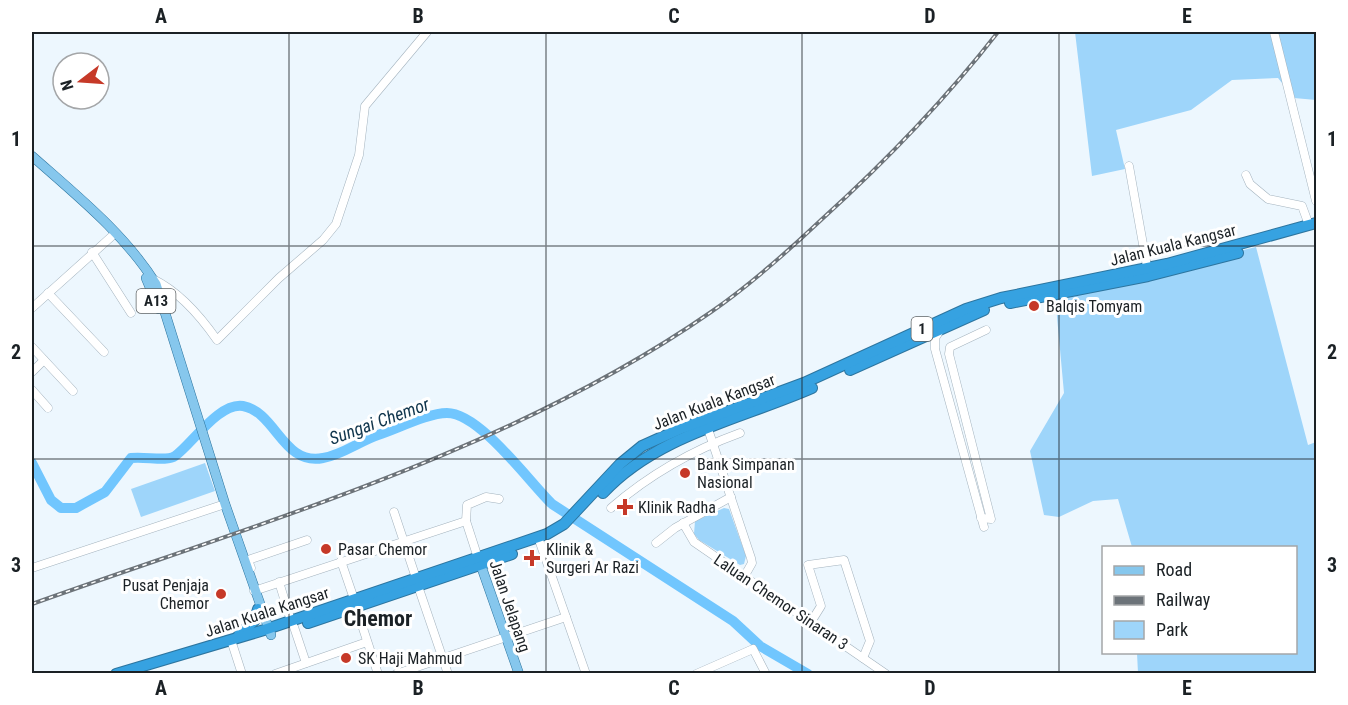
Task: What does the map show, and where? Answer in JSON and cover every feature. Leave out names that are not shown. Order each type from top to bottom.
[{"type":"highway","name":"Jalan Kuala Kangsar","points":[[116,674],[268,632],[479,563],[540,540],[566,526],[637,462],[658,450],[808,390],[917,339],[1003,304],[1148,272],[1314,226]]},
{"type":"highway","name":"Jalan Kuala Kangsar","points":[[583,510],[620,464],[649,443],[804,383],[977,305],[1148,272]]},
{"type":"highway","points":[[649,443],[696,428],[708,429],[713,422],[729,411]]},
{"type":"highway","points":[[233,641],[249,627],[258,609]]},
{"type":"highway","name":"Jalan Kuala Kangsar","points":[[138,674],[233,641]]},
{"type":"main road","name":"A13","points":[[32,156],[124,243],[153,279],[160,293],[225,504],[256,590]]},
{"type":"main road","name":"A13","points":[[32,162],[134,262],[151,287],[184,376]]},
{"type":"main road","points":[[100,219],[111,237],[124,243]]},
{"type":"main road","name":"Jalan Jelapang","points":[[479,563],[517,674]]},
{"type":"main road","points":[[256,590],[258,609],[268,632]]},
{"type":"main road","points":[[256,590],[268,632]]},
{"type":"street","points":[[153,279],[163,284],[183,302],[217,340],[279,278],[323,240],[336,224],[359,155],[365,106],[427,32]]},
{"type":"street","points":[[1274,32],[1317,201]]},
{"type":"street","points":[[1129,166],[1148,272]]},
{"type":"street","points":[[1246,175],[1250,184],[1268,199],[1302,206],[1314,226]]},
{"type":"street","points":[[32,308],[111,237]]},
{"type":"street","points":[[92,252],[131,313]]},
{"type":"street","points":[[48,293],[104,352]]},
{"type":"street","points":[[942,328],[935,338],[935,348],[984,527]]},
{"type":"street","points":[[981,518],[992,519],[955,377],[950,347],[986,330]]},
{"type":"street","points":[[917,339],[935,348]]},
{"type":"street","points":[[32,346],[73,392]]},
{"type":"street","points":[[32,372],[44,360]]},
{"type":"street","points":[[944,381],[955,377]]},
{"type":"street","points":[[32,390],[48,408]]},
{"type":"street","points":[[708,429],[752,561],[744,577]]},
{"type":"street","points":[[612,508],[643,483],[713,443],[740,434]]},
{"type":"street","points":[[656,543],[682,524],[731,497]]},
{"type":"street","points":[[479,563],[466,521],[467,505],[486,498],[499,499]]},
{"type":"street","points":[[32,568],[225,504]]},
{"type":"street","points":[[394,512],[448,674]]},
{"type":"street","points":[[307,540],[248,560],[256,590],[466,521]]},
{"type":"street","name":"Laluan Chemor Sinaran 3","points":[[682,524],[694,542],[885,674]]},
{"type":"street","points":[[540,540],[586,674]]},
{"type":"street","points":[[811,622],[820,606],[808,565],[844,560],[870,641],[863,658]]},
{"type":"street","points":[[341,561],[378,674]]},
{"type":"street","points":[[279,582],[306,663]]},
{"type":"street","points":[[396,674],[566,617]]},
{"type":"street","points":[[233,641],[242,674]]},
{"type":"street","points":[[274,674],[368,642]]},
{"type":"street","points":[[696,674],[753,650],[766,674]]},
{"type":"green space","points":[[1075,32],[1316,32],[1316,100],[1294,98],[1278,78],[1232,80],[1191,110],[1116,130],[1125,169],[1092,176]]},
{"type":"green space","points":[[1256,247],[1308,445],[1316,442],[1316,673],[1138,673],[1137,654],[1297,654],[1297,546],[1132,546],[1118,499],[1093,501],[1059,517],[1044,515],[1030,451],[1064,393],[1055,295]]},
{"type":"green space","points":[[205,463],[215,491],[141,517],[131,489]]},
{"type":"green space","points":[[724,508],[729,509],[746,556],[744,564],[740,565],[699,540],[694,534],[695,521]]},
{"type":"waterway","name":"Sungai Chemor","points":[[32,463],[51,500],[61,508],[76,508],[105,492],[131,458],[171,458],[215,417],[234,407],[243,406],[254,410],[289,447],[309,458],[323,458],[337,454],[371,438],[431,416],[447,413],[460,416],[489,436],[552,504],[733,621],[760,646],[808,674]]},
{"type":"railway","points":[[32,604],[382,480],[552,405],[633,361],[725,302],[795,244],[914,130],[998,32]]},
{"type":"place","name":"Balqis Tomyam","points":[[1034,306]]},
{"type":"place","name":"Bank Simpanan Nasional","points":[[685,473]]},
{"type":"place","name":"Klinik Radha","points":[[625,507]]},
{"type":"place","name":"Pasar Chemor","points":[[326,549]]},
{"type":"place","name":"Klinik & Surgeri Ar Razi","points":[[532,558]]},
{"type":"place","name":"Pusat Penjaja Chemor","points":[[221,594]]},
{"type":"place","name":"SK Haji Mahmud","points":[[346,658]]},
{"type":"district","name":"Chemor","points":[[378,618]]}]
